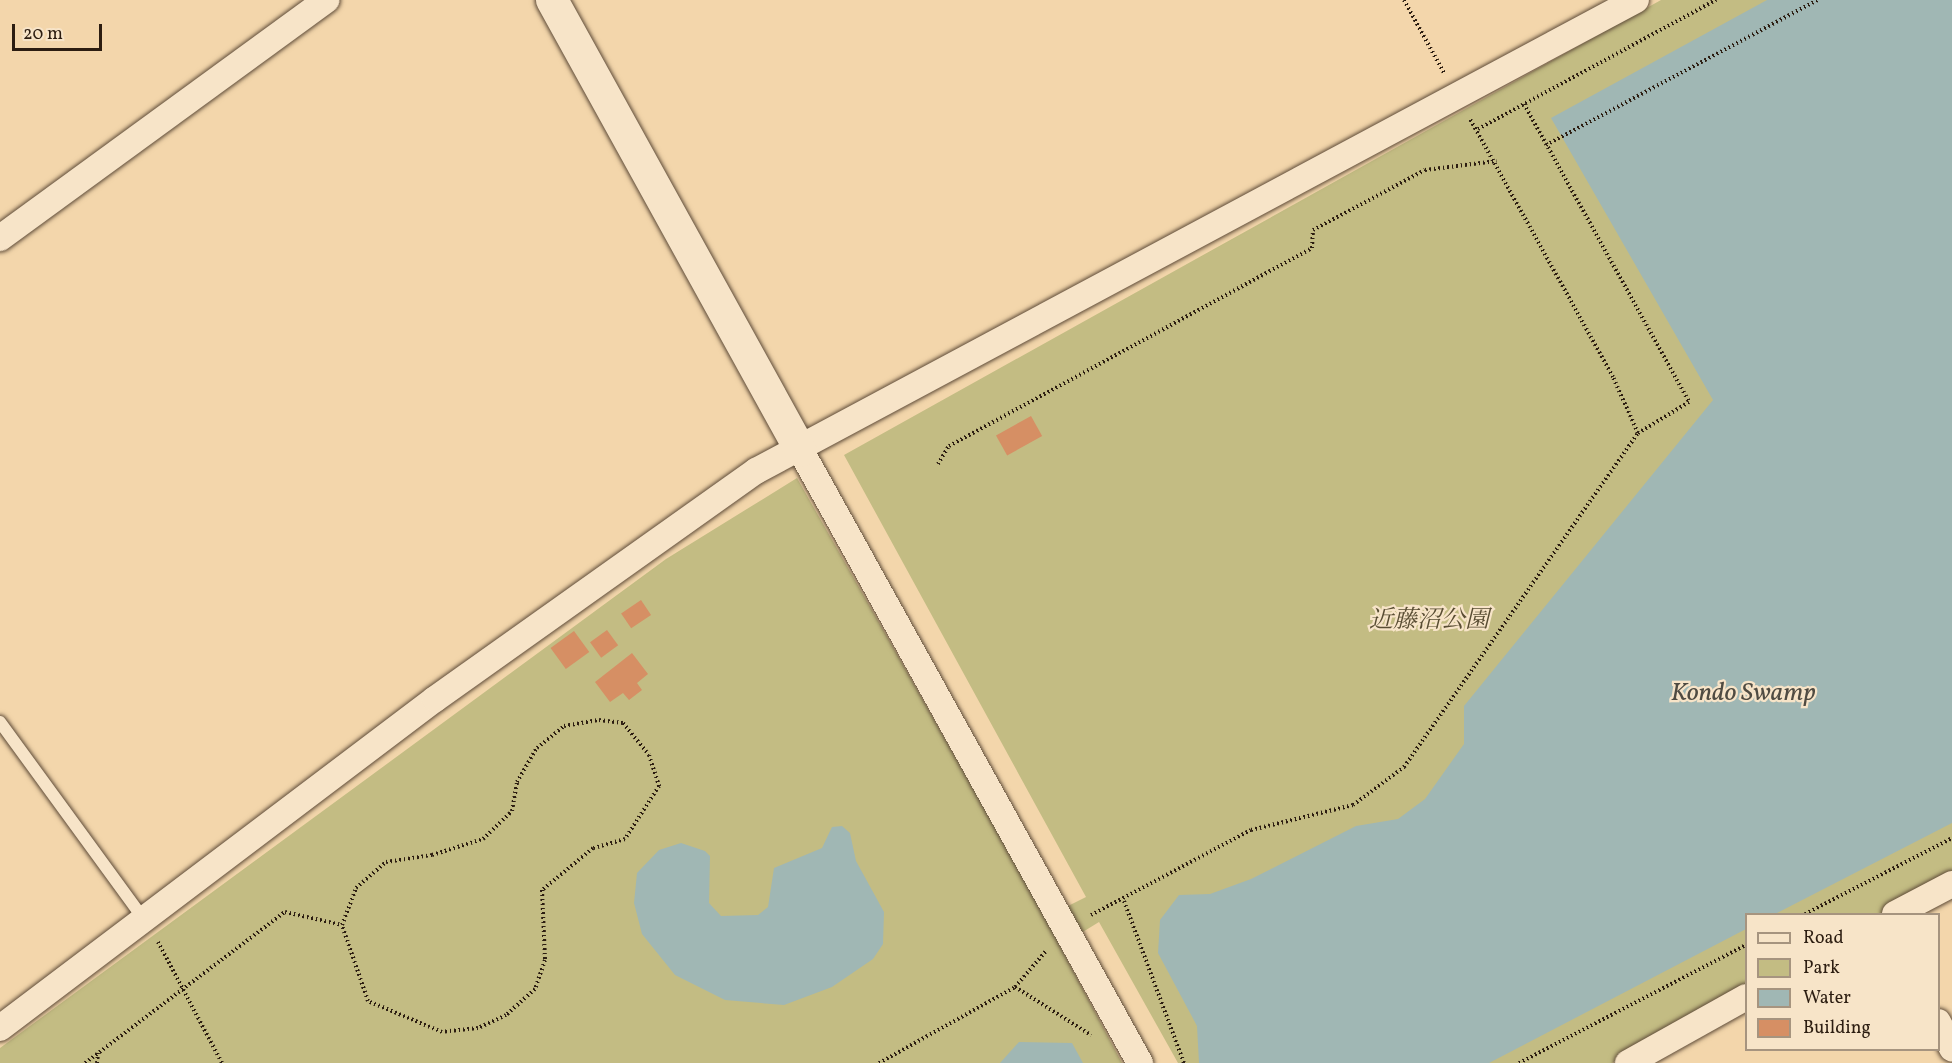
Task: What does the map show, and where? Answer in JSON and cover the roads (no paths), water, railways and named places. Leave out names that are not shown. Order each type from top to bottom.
[{"type":"street","points":[[0,238],[326,0]]},
{"type":"street","points":[[552,0],[1067,927],[1140,1063]]},
{"type":"street","points":[[0,1028],[145,921],[435,699],[756,471],[801,451],[1458,99],[1636,0]]},
{"type":"street","points":[[1899,913],[1952,884]]},
{"type":"street","points":[[1628,1063],[1745,998]]},
{"type":"street","points":[[1940,1026],[1952,1048]]},
{"type":"lane","points":[[0,722],[145,921]]},
{"type":"water","name":"Kondo Swamp","points":[[1767,0],[1952,0],[1952,823],[1777,913],[1745,913],[1745,930],[1489,1063],[1199,1063],[1197,1026],[1158,953],[1160,920],[1179,895],[1210,894],[1251,879],[1356,826],[1398,819],[1425,799],[1464,744],[1464,706],[1713,400],[1551,118]]},
{"type":"water","points":[[842,826],[850,833],[856,861],[884,912],[883,944],[873,959],[832,987],[784,1005],[725,1000],[675,975],[642,934],[634,903],[637,873],[659,850],[681,843],[705,851],[710,856],[709,903],[721,916],[758,915],[768,907],[774,868],[822,848],[832,827]]},
{"type":"water","points":[[1019,1042],[1072,1043],[1083,1063],[1000,1063]]},
{"type":"park label","name":"近藤沼公園","points":[[1429,622]]}]
